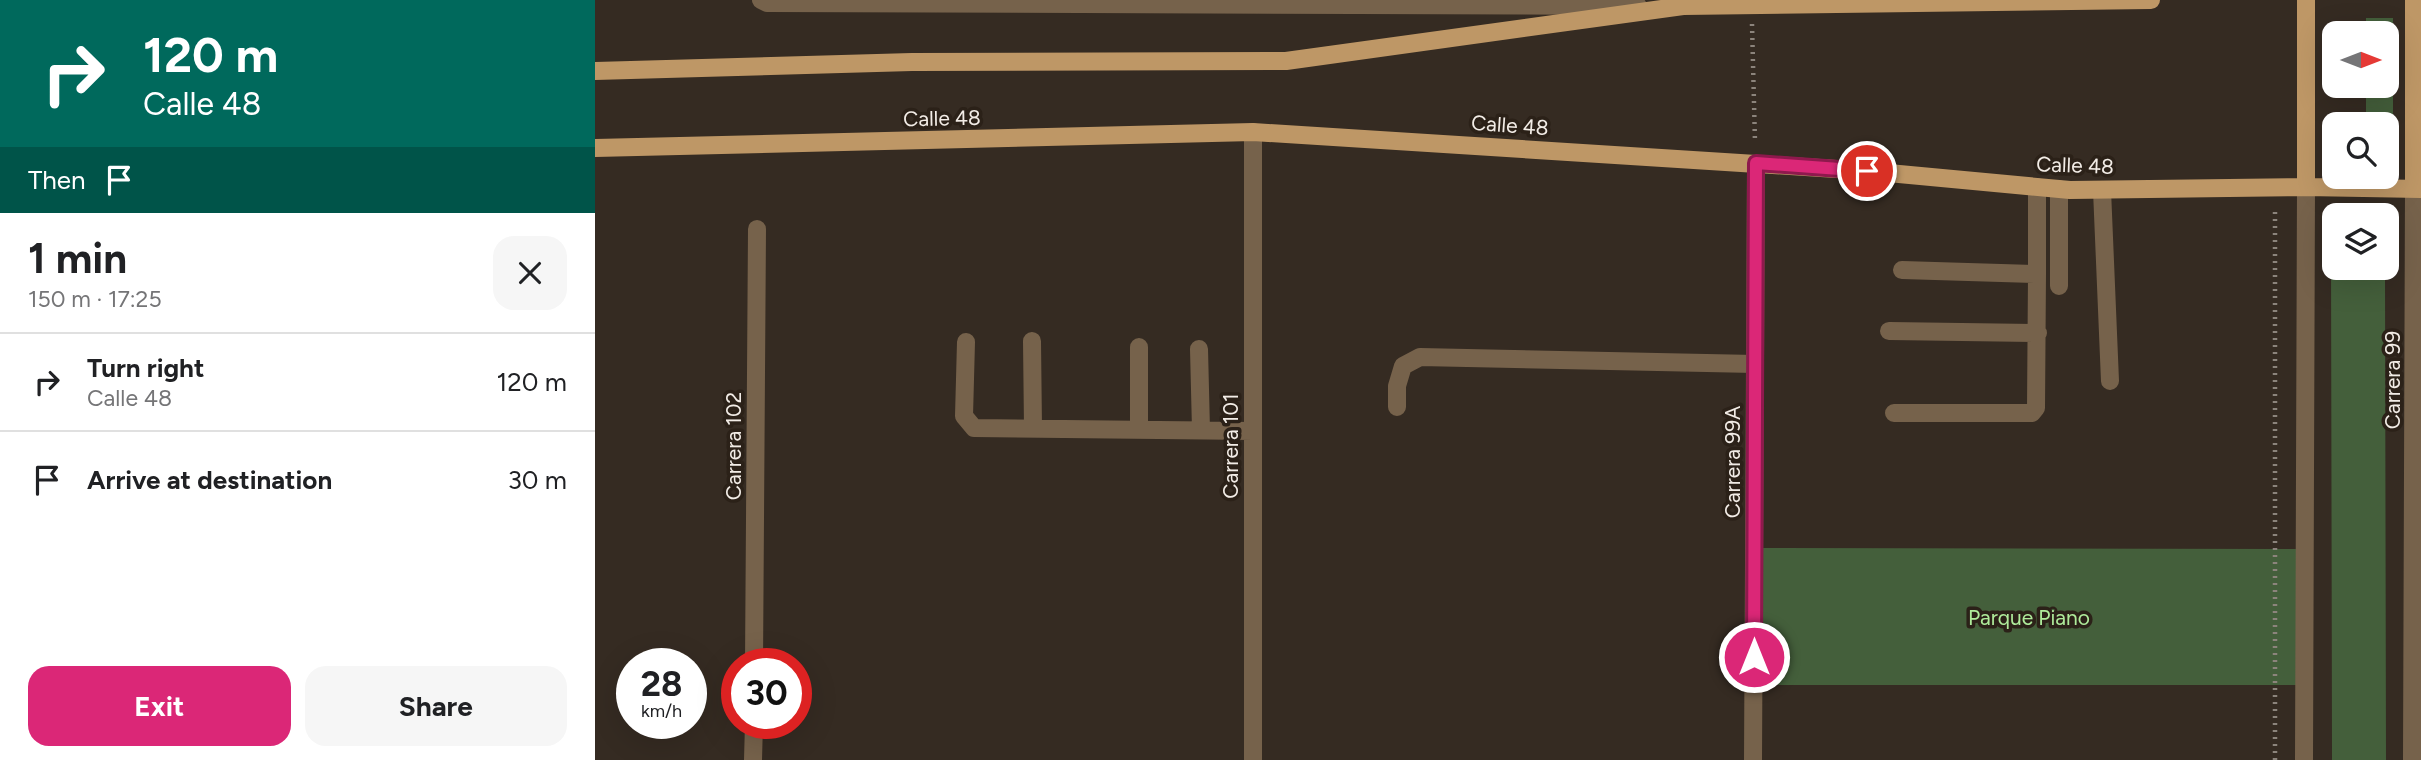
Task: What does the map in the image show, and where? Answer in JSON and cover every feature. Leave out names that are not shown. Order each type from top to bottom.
[{"type":"main road","points":[[595,71],[912,62],[1286,61],[1683,6],[1751,3],[2151,0]]},
{"type":"main road","points":[[2306,187],[2307,0]]},
{"type":"main road","name":"Carrera 99","points":[[2414,0],[2418,189]]},
{"type":"main road","name":"Calle 48","points":[[595,148],[1253,132],[1756,163],[2059,189],[2418,189]]},
{"type":"street","points":[[761,0],[767,3],[1683,6]]},
{"type":"street","name":"Carrera 101","points":[[1253,132],[1253,760]]},
{"type":"street","name":"Carrera 99A","points":[[1753,760],[1756,163]]},
{"type":"street","points":[[1894,413],[2032,413],[2036,408],[2037,187]]},
{"type":"street","points":[[2304,760],[2306,187]]},
{"type":"street","points":[[2059,189],[2059,286]]},
{"type":"street","name":"Carrera 99","points":[[2413,760],[2418,189]]},
{"type":"street","points":[[2102,190],[2110,381]]},
{"type":"street","name":"Carrera 102","points":[[754,648],[757,229]]},
{"type":"street","points":[[1902,270],[2037,274]]},
{"type":"street","points":[[1889,331],[2038,333]]},
{"type":"street","points":[[1032,341],[1033,428]]},
{"type":"street","points":[[966,342],[964,416],[974,428],[1253,431]]},
{"type":"street","points":[[1139,346],[1139,429]]},
{"type":"street","points":[[1199,349],[1201,430]]},
{"type":"street","points":[[1397,407],[1397,386],[1403,366],[1420,357],[1755,364]]},
{"type":"street","points":[[753,760],[754,739]]},
{"type":"path","points":[[1751,3],[1756,163]]},
{"type":"path","points":[[2275,212],[2275,760]]},
{"type":"green space","points":[[2366,18],[2393,18],[2393,21],[2366,21]]},
{"type":"green space","points":[[2366,98],[2393,98],[2393,112],[2366,112]]},
{"type":"green space","points":[[2331,280],[2385,280],[2386,760],[2332,760]]},
{"type":"green space","name":"Parque Piano","points":[[1754,548],[2305,549],[2304,685],[1754,685]]},
{"type":"route","points":[[1754,657],[1756,163],[1867,171]]}]
